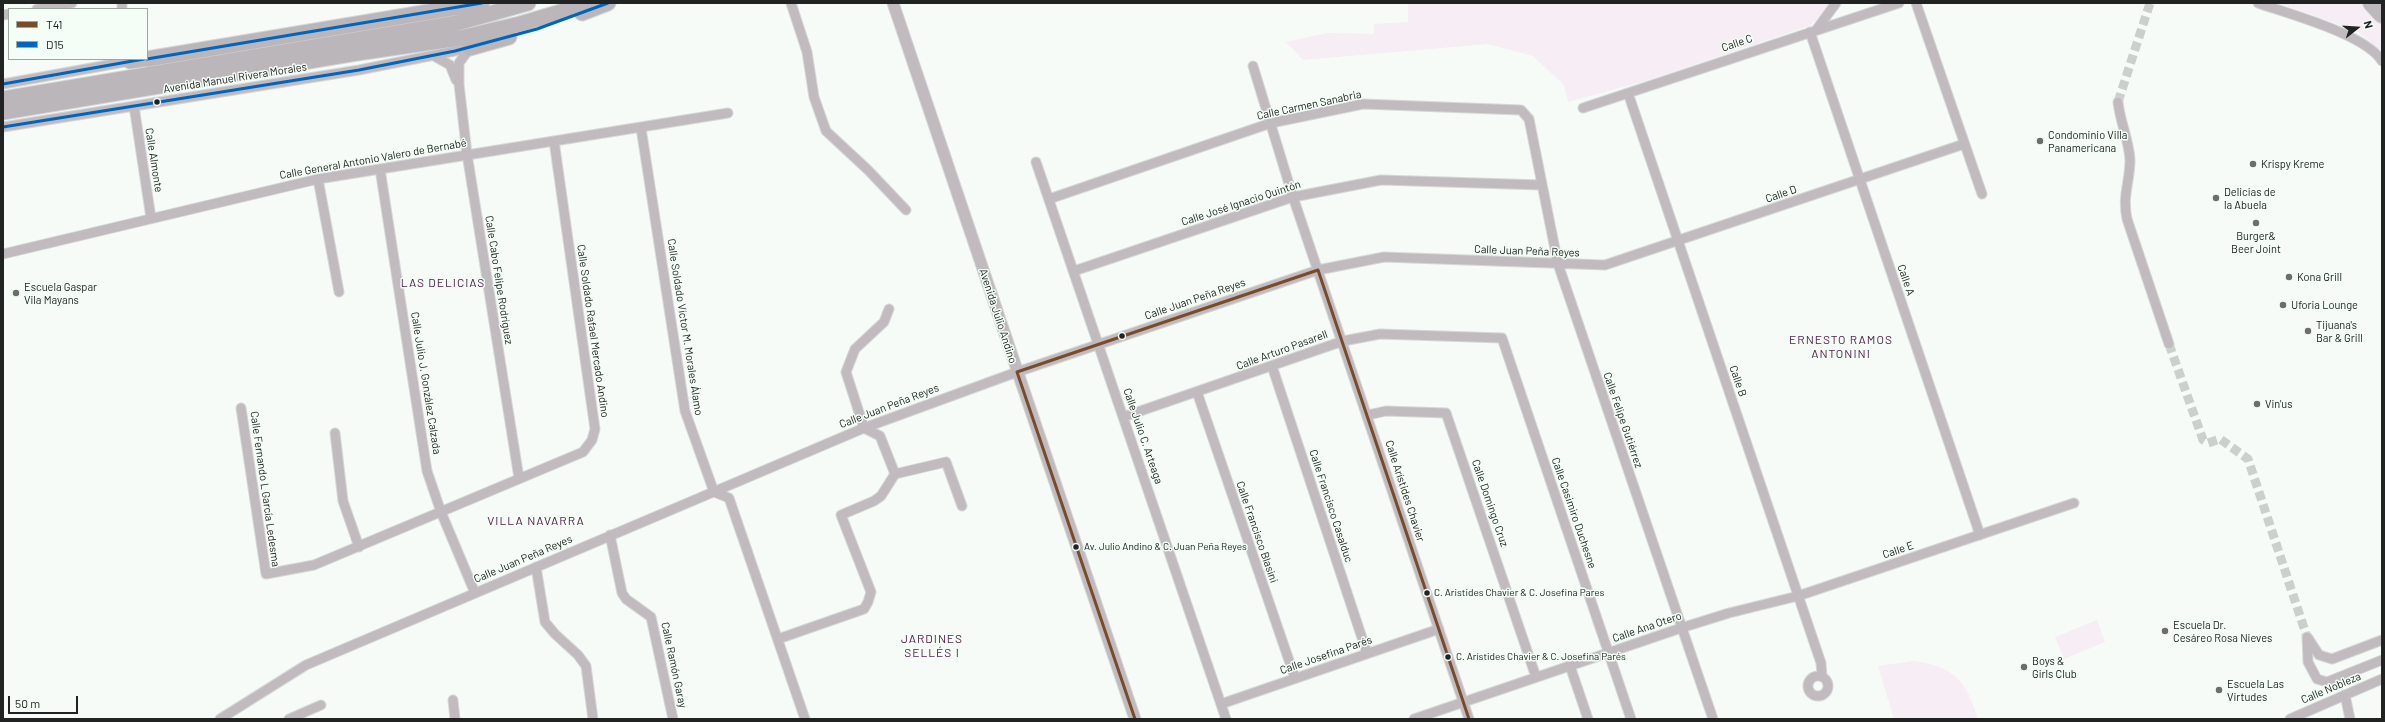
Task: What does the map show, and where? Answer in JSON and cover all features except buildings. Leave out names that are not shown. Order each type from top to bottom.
[{"type":"highway","points":[[148,57],[482,3]]},
{"type":"highway","points":[[3,112],[306,55],[457,23],[528,3]]},
{"type":"highway","points":[[3,99],[306,55],[460,38],[520,24],[591,3]]},
{"type":"highway","points":[[470,48],[537,29],[608,3]]},
{"type":"highway","points":[[2372,3],[2382,15]]},
{"type":"street","points":[[43,8],[72,3]]},
{"type":"street","points":[[791,3],[806,52],[814,97],[826,131],[868,170],[906,210]]},
{"type":"street","name":"Avenida Julio Andino","points":[[893,3],[1135,719]]},
{"type":"street","points":[[1814,31],[1836,3]]},
{"type":"street","name":"Calle C","points":[[1583,108],[1814,31],[1879,6],[1899,3]]},
{"type":"street","points":[[1916,3],[1982,194]]},
{"type":"street","points":[[2258,3],[2349,36],[2366,47],[2382,61]]},
{"type":"street","name":"Calle A","points":[[1814,31],[1860,180],[1980,535]]},
{"type":"street","points":[[459,84],[459,63],[470,48]]},
{"type":"street","name":"Avenida Manuel Rivera Morales","points":[[3,127],[351,71],[470,48]]},
{"type":"street","points":[[434,56],[450,65],[459,84]]},
{"type":"street","points":[[3,84],[133,60]]},
{"type":"street","name":"Calle Arístides Chavier","points":[[1253,66],[1293,197],[1368,415],[1469,719]]},
{"type":"street","name":"Calle Cabo Felipe Rodríguez","points":[[459,84],[467,154],[519,478]]},
{"type":"street","name":"Calle B","points":[[1628,93],[1821,663],[1822,676]]},
{"type":"street","points":[[2118,102],[2119,115],[2129,146],[2129,173],[2124,204],[2127,219],[2169,344]]},
{"type":"street","name":"Calle Carmen Sanabria","points":[[1049,199],[1270,123],[1362,104],[1521,110],[1528,119],[1529,123]]},
{"type":"street","name":"Calle Almonte","points":[[134,106],[151,218]]},
{"type":"street","name":"Calle General Antonio Valero de Bernabé","points":[[3,254],[318,179],[728,113]]},
{"type":"street","name":"Calle Felipe Gutiérrez","points":[[1529,123],[1558,264],[1712,719]]},
{"type":"street","name":"Calle Soldado Víctor M. Morales Álamo","points":[[641,128],[684,412],[714,492]]},
{"type":"street","name":"Calle Soldado Rafael Mercado Andino","points":[[266,574],[314,565],[359,547],[583,452],[592,440],[595,429],[554,141]]},
{"type":"street","name":"Calle D","points":[[1605,265],[1678,242],[1964,144]]},
{"type":"street","name":"Calle Julio C. Arteaga","points":[[1036,162],[1226,719]]},
{"type":"street","name":"Calle Julio J. González Calzada","points":[[380,168],[427,471],[440,512],[475,593]]},
{"type":"street","points":[[318,179],[339,292]]},
{"type":"street","name":"Calle José Ignacio Quintón","points":[[1074,271],[1293,197],[1381,180],[1541,185]]},
{"type":"street","name":"Calle Juan Peña Reyes","points":[[220,719],[306,666],[610,535],[864,428],[1017,372],[1318,270],[1384,257],[1605,265]]},
{"type":"street","points":[[889,309],[884,322],[855,349],[846,372],[864,428],[880,436],[895,474]]},
{"type":"street","name":"Calle Arturo Pasarell","points":[[1124,417],[1343,341],[1380,334],[1502,338]]},
{"type":"street","name":"Calle Casimiro Duchesne","points":[[1502,338],[1631,719]]},
{"type":"street","name":"Calle Francisco Casalduc","points":[[1272,366],[1367,653]]},
{"type":"street","name":"Calle Francisco Blasini","points":[[1197,392],[1295,678]]},
{"type":"street","name":"Calle Fernando L García Ledesma","points":[[241,408],[266,574]]},
{"type":"street","name":"Calle Domingo Cruz","points":[[1368,415],[1386,411],[1446,413],[1536,677]]},
{"type":"street","points":[[335,433],[343,500],[359,547]]},
{"type":"street","points":[[778,639],[864,609],[871,592],[841,515],[874,501],[881,496],[895,474],[946,462],[962,506]]},
{"type":"street","points":[[714,492],[729,498],[805,719]]},
{"type":"street","name":"Calle E","points":[[1728,613],[1798,596],[2074,503]]},
{"type":"street","name":"Calle Ramón Garay","points":[[610,535],[622,593],[626,599],[652,617],[673,719]]},
{"type":"street","points":[[536,567],[546,622],[555,634],[578,655],[586,666],[593,719]]},
{"type":"street","name":"Calle Ana Otero","points":[[1414,719],[1728,613]]},
{"type":"street","name":"Calle Josefina Parés","points":[[1221,704],[1439,629]]},
{"type":"street","points":[[2382,640],[2332,659],[2319,655],[2307,637],[2308,662],[2316,679],[2328,682],[2382,660]]},
{"type":"street","points":[[1570,666],[1588,719]]},
{"type":"street","name":"Calle Nobleza","points":[[2290,719],[2382,679]]},
{"type":"street","points":[[2345,696],[2350,719]]},
{"type":"street","points":[[453,700],[455,719]]},
{"type":"street","points":[[289,719],[321,705]]},
{"type":"shaded area","points":[[1408,3],[1831,3],[1820,17],[1809,26],[1645,81],[1568,102],[1564,85],[1533,56],[1488,44],[1303,60],[1286,42],[1327,33],[1374,34],[1374,24],[1408,22]]},
{"type":"shaded area","points":[[2278,3],[2366,3],[2382,19],[2382,51],[2357,31]]},
{"type":"shaded area","points":[[2097,620],[2105,642],[2064,659],[2055,637]]},
{"type":"shaded area","points":[[1913,661],[1939,667],[1956,677],[1969,694],[1978,719],[1894,719],[1878,666]]},
{"type":"tunnel","points":[[2118,102],[2150,3]]},
{"type":"tunnel","points":[[2169,344],[2203,440],[2208,443],[2220,439],[2248,459],[2307,637]]},
{"type":"transit line","name":"D15","points":[[148,59],[482,3]]},
{"type":"transit line","name":"D15","points":[[3,127],[359,70],[455,51],[537,29],[608,3]]},
{"type":"transit line","name":"D15","points":[[3,84],[138,60]]},
{"type":"transit line","name":"T41","points":[[1318,270],[1469,719]]},
{"type":"transit line","name":"T41","points":[[1017,372],[1318,270]]},
{"type":"transit line","name":"T41","points":[[1017,372],[1135,719]]},
{"type":"place","name":"Condominio Villa Panamericana","points":[[2040,141]]},
{"type":"place","name":"Krispy Kreme","points":[[2253,164]]},
{"type":"place","name":"Delicias de la Abuela","points":[[2216,198]]},
{"type":"place","name":"Burger& Beer Joint","points":[[2256,223]]},
{"type":"place","name":"Kona Grill","points":[[2289,277]]},
{"type":"place","name":"Escuela Gaspar Vila Mayans","points":[[16,293]]},
{"type":"place","name":"Uforia Lounge","points":[[2283,305]]},
{"type":"place","name":"Tijuana's Bar & Grill","points":[[2308,331]]},
{"type":"place","name":"Vin'us","points":[[2257,404]]},
{"type":"place","name":"Av. Julio Andino & C. Juan Peña Reyes","points":[[1076,547]]},
{"type":"place","name":"C. Aristides Chavier & C. Josefina Pares","points":[[1427,593]]},
{"type":"place","name":"Escuela Dr. Cesáreo Rosa Nieves","points":[[2165,631]]},
{"type":"place","name":"C. Arístides Chavier & C. Josefina Parés","points":[[1448,657]]},
{"type":"place","name":"Boys & Girls Club","points":[[2024,667]]},
{"type":"place","name":"Escuela Las Virtudes","points":[[2219,690]]},
{"type":"district","name":"LAS DELICIAS","points":[[443,283]]},
{"type":"district","name":"ERNESTO RAMOS ANTONINI","points":[[1841,347]]},
{"type":"district","name":"VILLA NAVARRA","points":[[536,521]]},
{"type":"district","name":"JARDINES SELLÉS I","points":[[932,646]]}]
